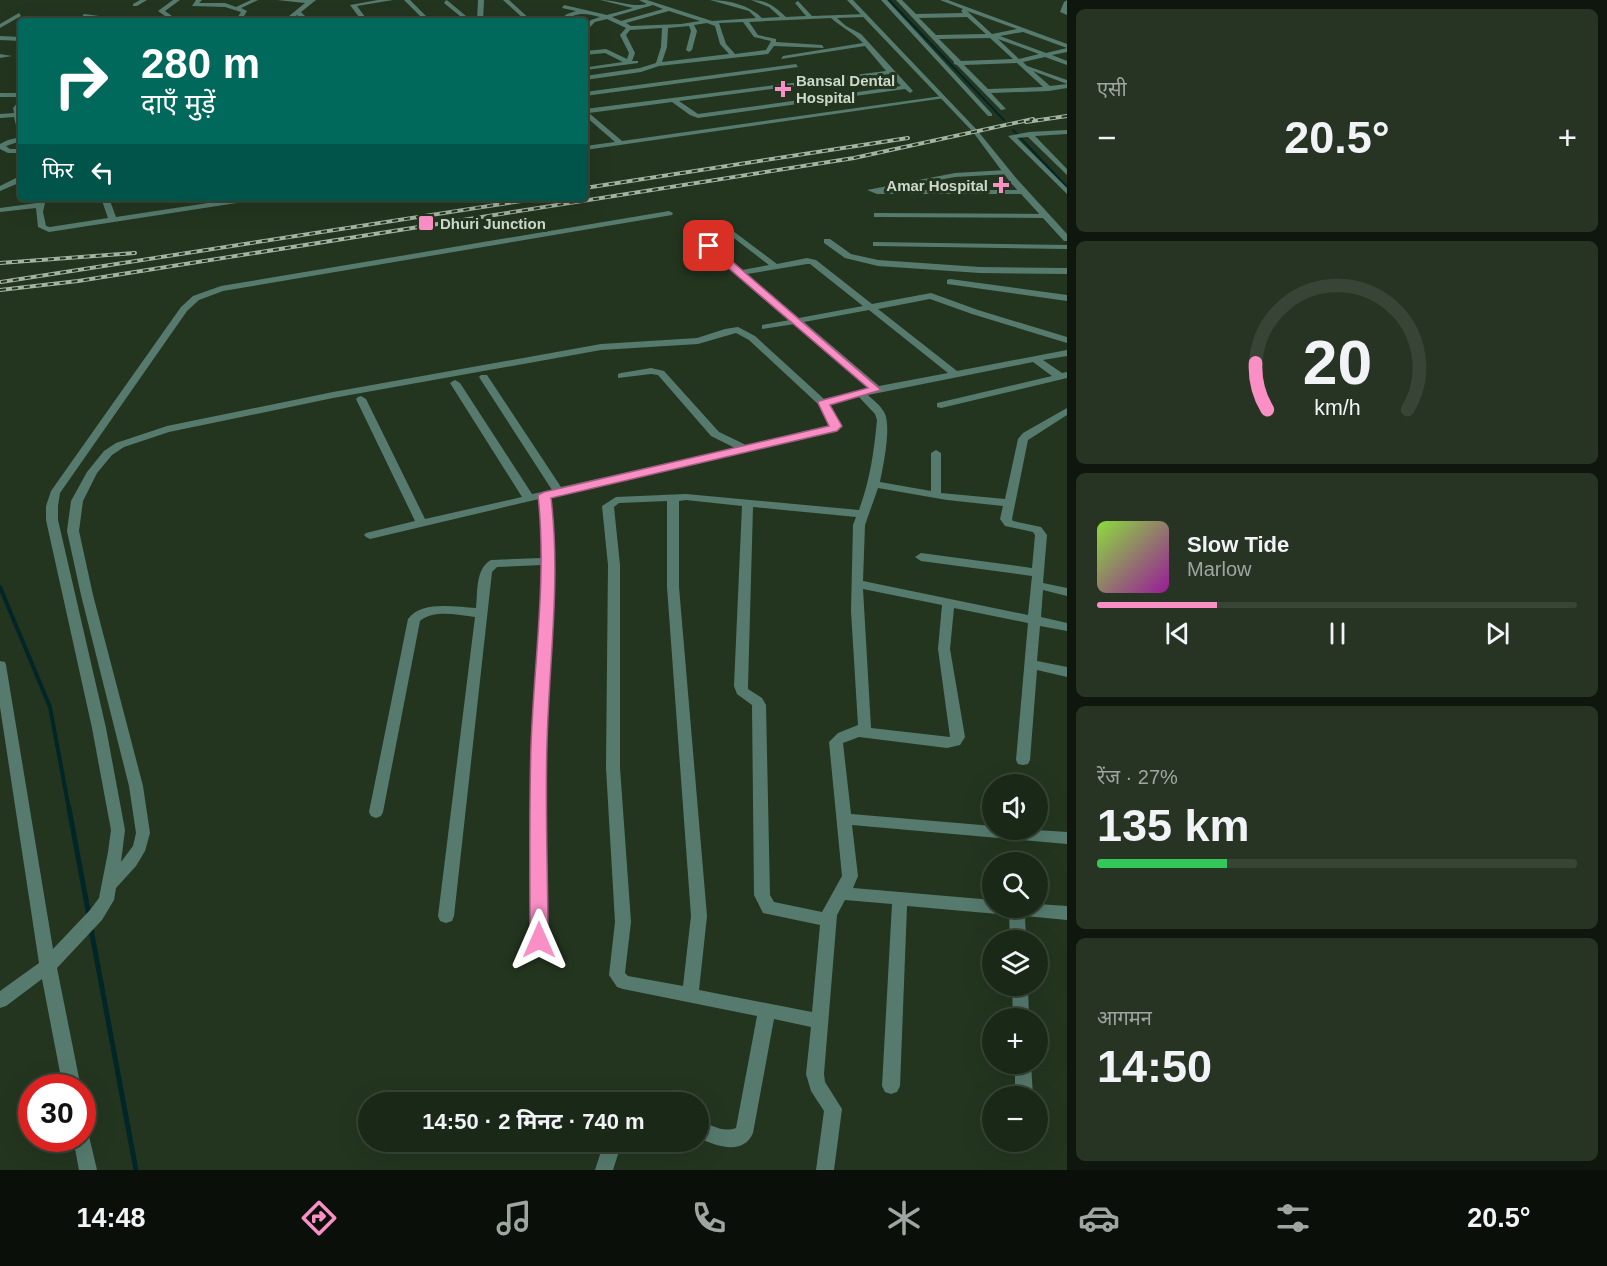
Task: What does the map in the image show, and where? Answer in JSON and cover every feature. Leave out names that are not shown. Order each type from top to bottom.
[{"type":"street","points":[[135,4],[144,0]]},
{"type":"street","points":[[172,18],[161,11],[177,0]]},
{"type":"street","points":[[199,0],[194,5],[221,5],[237,8],[245,12],[240,18]]},
{"type":"street","points":[[237,8],[255,0]]},
{"type":"street","points":[[280,0],[312,1]]},
{"type":"street","points":[[363,18],[353,5],[390,0]]},
{"type":"street","points":[[407,0],[425,18]]},
{"type":"street","points":[[480,18],[481,0]]},
{"type":"street","points":[[506,0],[526,18]]},
{"type":"street","points":[[603,0],[639,7]]},
{"type":"street","points":[[713,0],[752,10],[761,20]]},
{"type":"street","points":[[754,0],[771,6],[785,19]]},
{"type":"street","points":[[850,0],[975,131],[1006,172],[1067,240]]},
{"type":"street","points":[[884,0],[990,115]]},
{"type":"street","points":[[899,0],[907,0]]},
{"type":"street","points":[[899,0],[957,63],[1004,109]]},
{"type":"street","points":[[943,0],[1056,41],[1067,48]]},
{"type":"street","points":[[290,18],[312,1]]},
{"type":"street","points":[[564,7],[573,1]]},
{"type":"street","points":[[588,27],[593,21],[639,7],[648,1],[712,22],[720,27],[723,44],[734,55],[761,70]]},
{"type":"street","points":[[446,2],[465,18]]},
{"type":"street","points":[[1067,2],[1063,12],[1067,14]]},
{"type":"street","points":[[565,18],[569,15],[621,3]]},
{"type":"street","points":[[798,3],[811,18]]},
{"type":"street","points":[[958,6],[1049,89]]},
{"type":"street","points":[[564,7],[607,17],[629,28],[864,15]]},
{"type":"street","points":[[564,7],[563,9],[569,15]]},
{"type":"street","points":[[621,23],[670,9]]},
{"type":"street","points":[[81,18],[96,10]]},
{"type":"street","points":[[297,12],[304,18]]},
{"type":"street","points":[[0,26],[19,15]]},
{"type":"street","points":[[914,16],[968,15]]},
{"type":"street","points":[[84,16],[99,18]]},
{"type":"street","points":[[833,17],[844,27],[854,31],[919,101]]},
{"type":"street","points":[[974,20],[990,17]]},
{"type":"street","points":[[745,21],[756,36],[772,39],[768,52]]},
{"type":"street","points":[[688,50],[694,31],[691,25]]},
{"type":"street","points":[[663,62],[665,27]]},
{"type":"street","points":[[628,62],[632,53],[623,35],[629,28]]},
{"type":"street","points":[[934,37],[993,36],[1024,30]]},
{"type":"street","points":[[0,31],[8,33],[1,39]]},
{"type":"street","points":[[993,36],[1067,63]]},
{"type":"street","points":[[1,39],[18,39]]},
{"type":"street","points":[[1056,41],[1067,39]]},
{"type":"street","points":[[772,44],[842,49]]},
{"type":"street","points":[[783,58],[867,44]]},
{"type":"street","points":[[944,64],[1018,62],[1067,48]]},
{"type":"street","points":[[588,53],[604,50],[628,62]]},
{"type":"street","points":[[588,68],[628,62],[663,62],[768,52],[803,70]]},
{"type":"street","points":[[0,56],[9,56]]},
{"type":"street","points":[[588,78],[641,70],[663,62]]},
{"type":"street","points":[[1018,62],[1067,84]]},
{"type":"street","points":[[650,66],[658,71]]},
{"type":"street","points":[[588,94],[796,66]]},
{"type":"street","points":[[588,69],[600,76]]},
{"type":"street","points":[[689,97],[889,70]]},
{"type":"street","points":[[588,112],[889,70]]},
{"type":"street","points":[[810,74],[817,78]]},
{"type":"street","points":[[666,76],[689,97]]},
{"type":"street","points":[[986,91],[1049,89],[1067,84]]},
{"type":"street","points":[[672,99],[698,116],[906,87]]},
{"type":"street","points":[[0,95],[18,95]]},
{"type":"street","points":[[588,148],[942,98]]},
{"type":"street","points":[[0,116],[18,114]]},
{"type":"street","points":[[588,115],[621,143]]},
{"type":"street","points":[[1067,132],[1011,136],[1067,192]]},
{"type":"street","points":[[1026,134],[1067,173]]},
{"type":"street","points":[[3,144],[18,136]]},
{"type":"street","points":[[3,144],[18,140]]},
{"type":"street","points":[[3,144],[4,151]]},
{"type":"street","points":[[1052,158],[1067,159]]},
{"type":"street","points":[[1006,172],[955,175],[871,190],[877,192],[1023,192]]},
{"type":"street","points":[[0,189],[18,180]]},
{"type":"street","points":[[106,201],[113,221]]},
{"type":"street","points":[[0,210],[41,202],[41,224],[46,229],[237,201]]},
{"type":"street","points":[[0,1001],[48,966],[75,940],[106,900],[114,869],[118,830],[99,728],[52,520],[55,493],[184,309],[196,298],[221,289],[669,213]]},
{"type":"street","points":[[877,215],[1045,216]]},
{"type":"street","points":[[729,230],[776,267]]},
{"type":"street","points":[[827,241],[848,256],[878,263],[980,270],[1067,271]]},
{"type":"street","points":[[876,244],[1067,247]]},
{"type":"street","points":[[709,246],[876,390]]},
{"type":"street","points":[[740,273],[813,262],[955,374]]},
{"type":"street","points":[[950,282],[1067,298]]},
{"type":"street","points":[[765,327],[932,296],[975,312],[1067,340]]},
{"type":"street","points":[[110,884],[131,862],[140,847],[143,833],[136,786],[73,531],[77,501],[92,472],[108,453],[120,445],[167,429],[333,395],[601,347],[699,341],[738,330],[752,338],[823,403],[836,426],[746,449],[370,535]]},
{"type":"street","points":[[823,403],[861,393],[1067,353]]},
{"type":"street","points":[[1033,358],[1063,376]]},
{"type":"street","points":[[621,376],[651,371],[661,373],[715,434],[746,449]]},
{"type":"street","points":[[941,405],[1063,376]]},
{"type":"street","points":[[484,377],[559,492]]},
{"type":"street","points":[[455,383],[529,499]]},
{"type":"street","points":[[860,732],[865,727],[865,721],[857,584],[859,525],[874,484],[879,460],[882,420],[880,413],[861,393]]},
{"type":"street","points":[[361,399],[422,524]]},
{"type":"street","points":[[1023,760],[1040,531],[1006,522],[1023,440],[1027,435],[1067,411]]},
{"type":"street","points":[[936,453],[936,495]]},
{"type":"street","points":[[874,484],[936,495],[1009,503]]},
{"type":"street","points":[[539,940],[539,744],[549,561],[544,495]]},
{"type":"street","points":[[820,1021],[623,982],[617,975],[623,922],[613,768],[614,565],[608,506],[616,500],[673,497],[864,514]]},
{"type":"street","points":[[673,497],[673,587],[698,906],[690,995]]},
{"type":"street","points":[[748,502],[741,686],[742,691],[757,701],[759,705],[762,895],[769,908],[828,920]]},
{"type":"street","points":[[921,557],[1037,579],[1067,592]]},
{"type":"street","points":[[446,916],[488,567],[495,563],[549,561]]},
{"type":"street","points":[[857,584],[1067,627]]},
{"type":"street","points":[[825,1170],[833,1109],[817,1085],[815,1074],[828,920],[834,903],[850,876],[836,742],[846,734],[860,732],[947,743],[955,741],[958,737],[944,649],[948,602]]},
{"type":"street","points":[[376,812],[414,619],[417,614],[427,610],[481,613]]},
{"type":"street","points":[[1031,663],[1067,672]]},
{"type":"street","points":[[1,674],[48,966],[69,1074]]},
{"type":"street","points":[[844,819],[1067,838]]},
{"type":"street","points":[[842,893],[982,906]]},
{"type":"street","points":[[891,1086],[900,898]]},
{"type":"street","points":[[1048,911],[1067,913]]},
{"type":"street","points":[[709,1132],[731,1140],[739,1138],[744,1133],[767,1010]]},
{"type":"street","points":[[85,1152],[88,1170]]},
{"type":"street","points":[[604,1170],[610,1152]]},
{"type":"waterway","points":[[889,0],[1004,120]]},
{"type":"waterway","points":[[1013,130],[1067,187]]},
{"type":"waterway","points":[[0,587],[50,707],[69,809]]},
{"type":"waterway","points":[[69,808],[89,916]]},
{"type":"waterway","points":[[91,929],[136,1170]]},
{"type":"railway","points":[[1026,122],[1067,116]]},
{"type":"railway","points":[[588,200],[854,158],[1033,119]]},
{"type":"railway","points":[[588,188],[908,138]]},
{"type":"railway","points":[[1,282],[521,201]]},
{"type":"railway","points":[[0,290],[78,281],[583,201]]},
{"type":"railway","points":[[0,263],[135,253]]},
{"type":"place","name":"Bansal Dental Hospital","points":[[783,89]]},
{"type":"place","name":"Amar Hospital","points":[[1001,185]]},
{"type":"place","name":"Dhuri Junction","points":[[426,223]]},
{"type":"route","points":[[539,940],[539,744],[549,583],[549,538],[544,495],[832,428],[836,426],[835,423],[823,403],[876,390],[709,246]]}]
